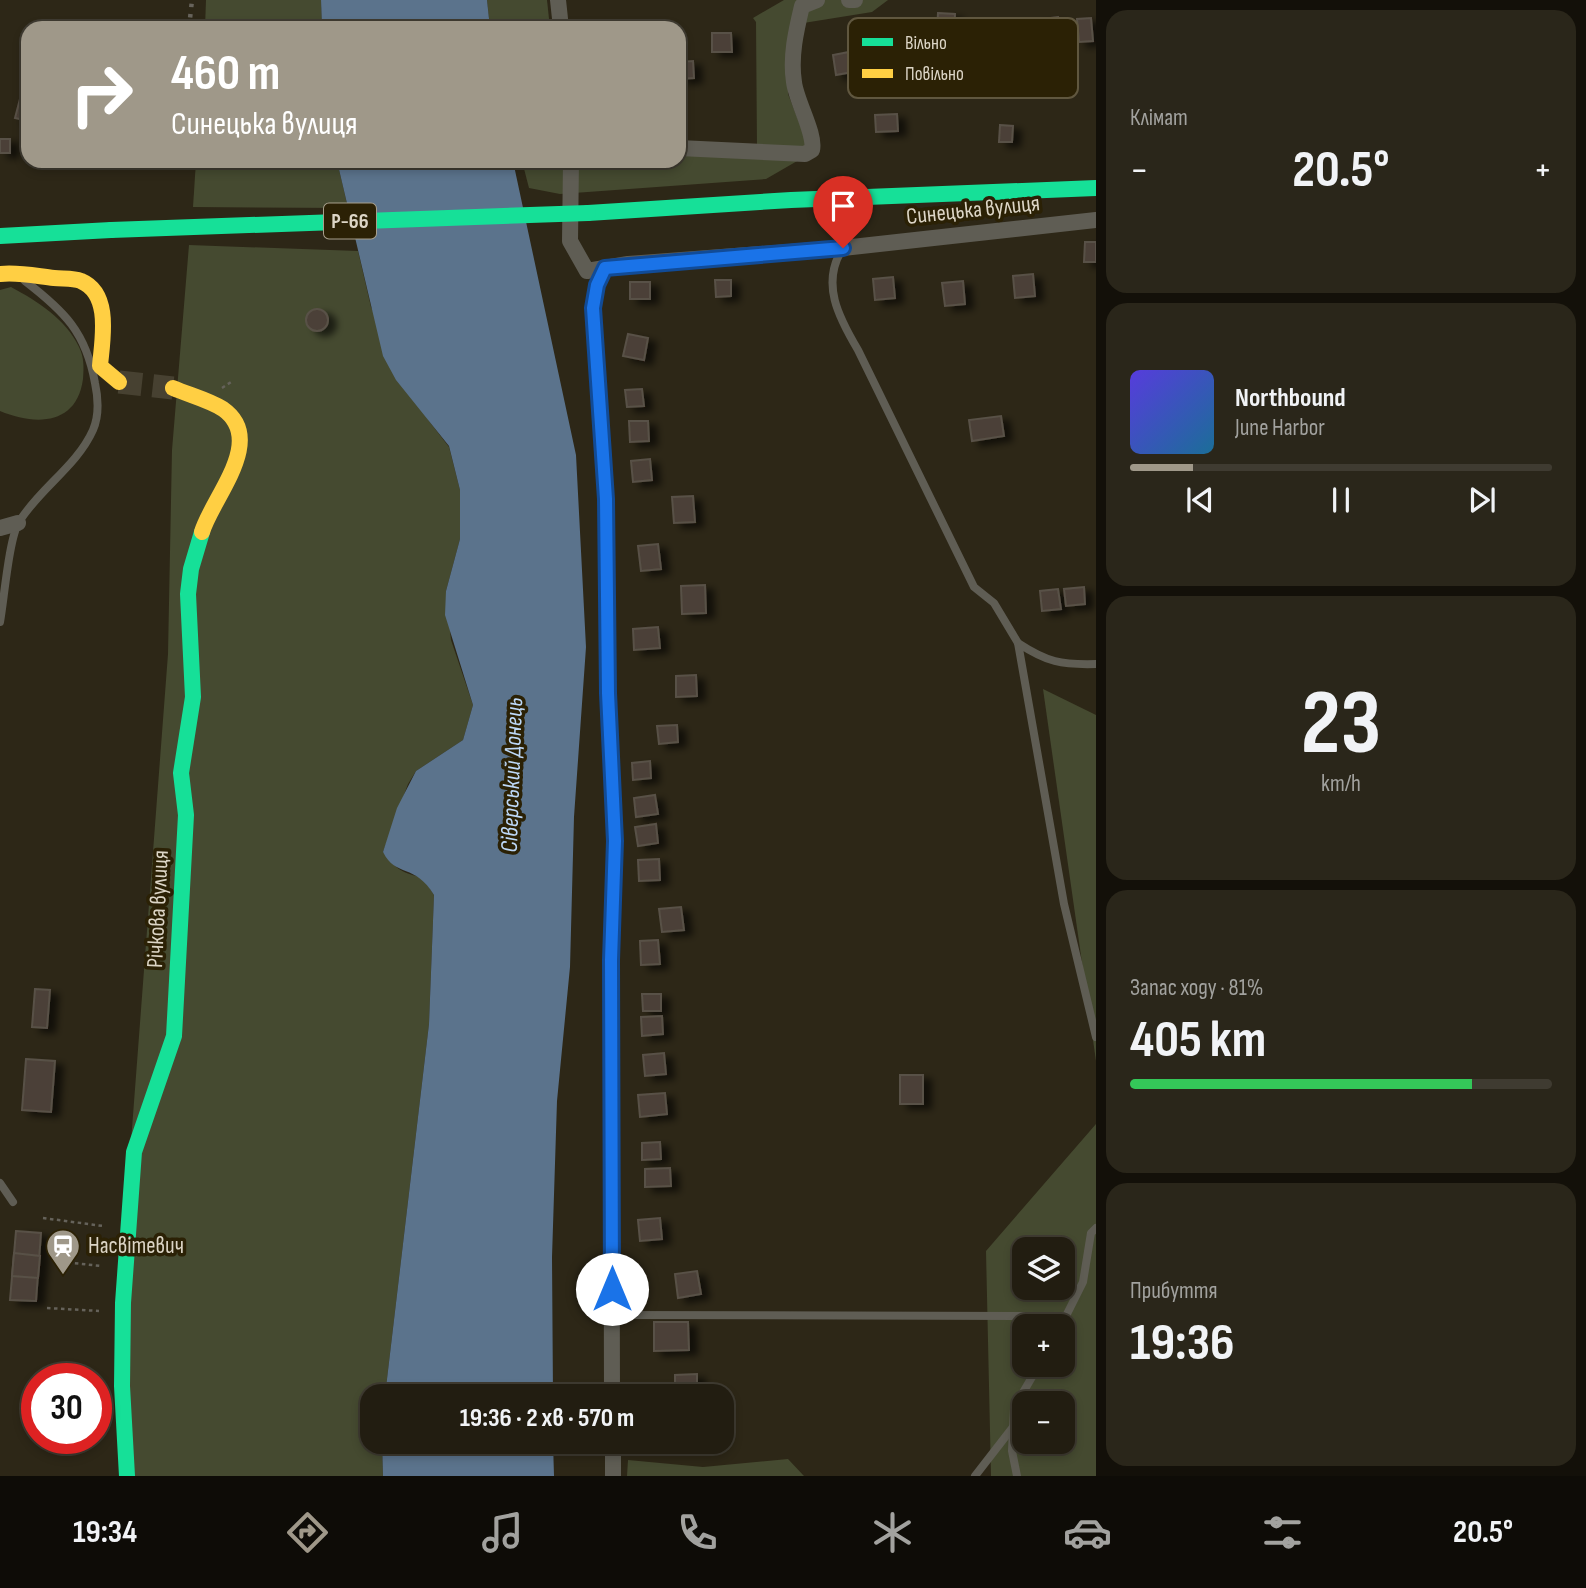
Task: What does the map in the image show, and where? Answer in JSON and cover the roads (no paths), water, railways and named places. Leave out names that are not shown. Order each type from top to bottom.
[{"type":"street","points":[[558,0],[560,21]]},
{"type":"street","points":[[686,148],[804,154],[812,150],[814,142],[800,109],[793,81],[794,39],[802,6],[817,0]]},
{"type":"street","points":[[849,0],[855,0]]},
{"type":"street","points":[[571,168],[570,241],[587,271],[605,268]]},
{"type":"street","name":"Р-66","points":[[0,236],[588,213],[791,200],[1096,188]]},
{"type":"street","name":"Синецька вулиця","points":[[605,268],[843,248],[1096,220]]},
{"type":"street","points":[[605,268],[597,285],[593,308],[606,499],[608,693],[615,841],[611,960],[612,1384]]},
{"type":"street","points":[[7,273],[82,281],[92,288],[99,299],[102,319],[100,366],[119,382]]},
{"type":"street","name":"Річкова вулиця","points":[[127,1476],[122,1386],[123,1303],[134,1152],[174,1036],[186,815],[181,773],[193,697],[188,594],[191,569],[204,525],[238,457],[240,438],[236,422],[223,409],[173,388]]},
{"type":"street","points":[[0,528],[18,523]]},
{"type":"street","points":[[613,1454],[613,1476]]},
{"type":"lane","points":[[843,248],[832,265],[837,315],[858,350],[974,587],[994,603],[1018,643],[1064,904],[1096,1037]]},
{"type":"lane","points":[[0,622],[18,523],[78,452],[93,430],[97,411],[91,360],[81,336],[55,303],[7,273]]},
{"type":"lane","points":[[1018,643],[1043,659],[1067,665],[1096,664]]},
{"type":"lane","points":[[0,1183],[13,1202]]},
{"type":"lane","points":[[1067,1314],[1083,1282],[1091,1233],[1096,1228]]},
{"type":"lane","points":[[612,1315],[1012,1315]]},
{"type":"lane","points":[[975,1476],[1012,1428]]},
{"type":"lane","points":[[1013,1454],[1017,1476]]},
{"type":"water","points":[[321,0],[487,0],[489,21],[322,21]]},
{"type":"water","name":"Сіверський Донець","points":[[339,168],[514,168],[576,455],[586,647],[574,817],[570,967],[557,1101],[552,1257],[553,1384],[386,1384],[429,1024],[434,895],[420,878],[394,865],[383,852],[397,808],[416,771],[463,740],[473,705],[445,615],[446,591],[460,539],[460,490],[449,446],[396,380],[383,356]]},
{"type":"water","points":[[382,1454],[553,1454],[554,1476],[383,1476]]},
{"type":"tunnel","points":[[119,382],[173,388]]},
{"type":"railway","points":[[190,21],[192,0]]},
{"type":"place","name":"Насвітевич","points":[[63,1276]]}]
